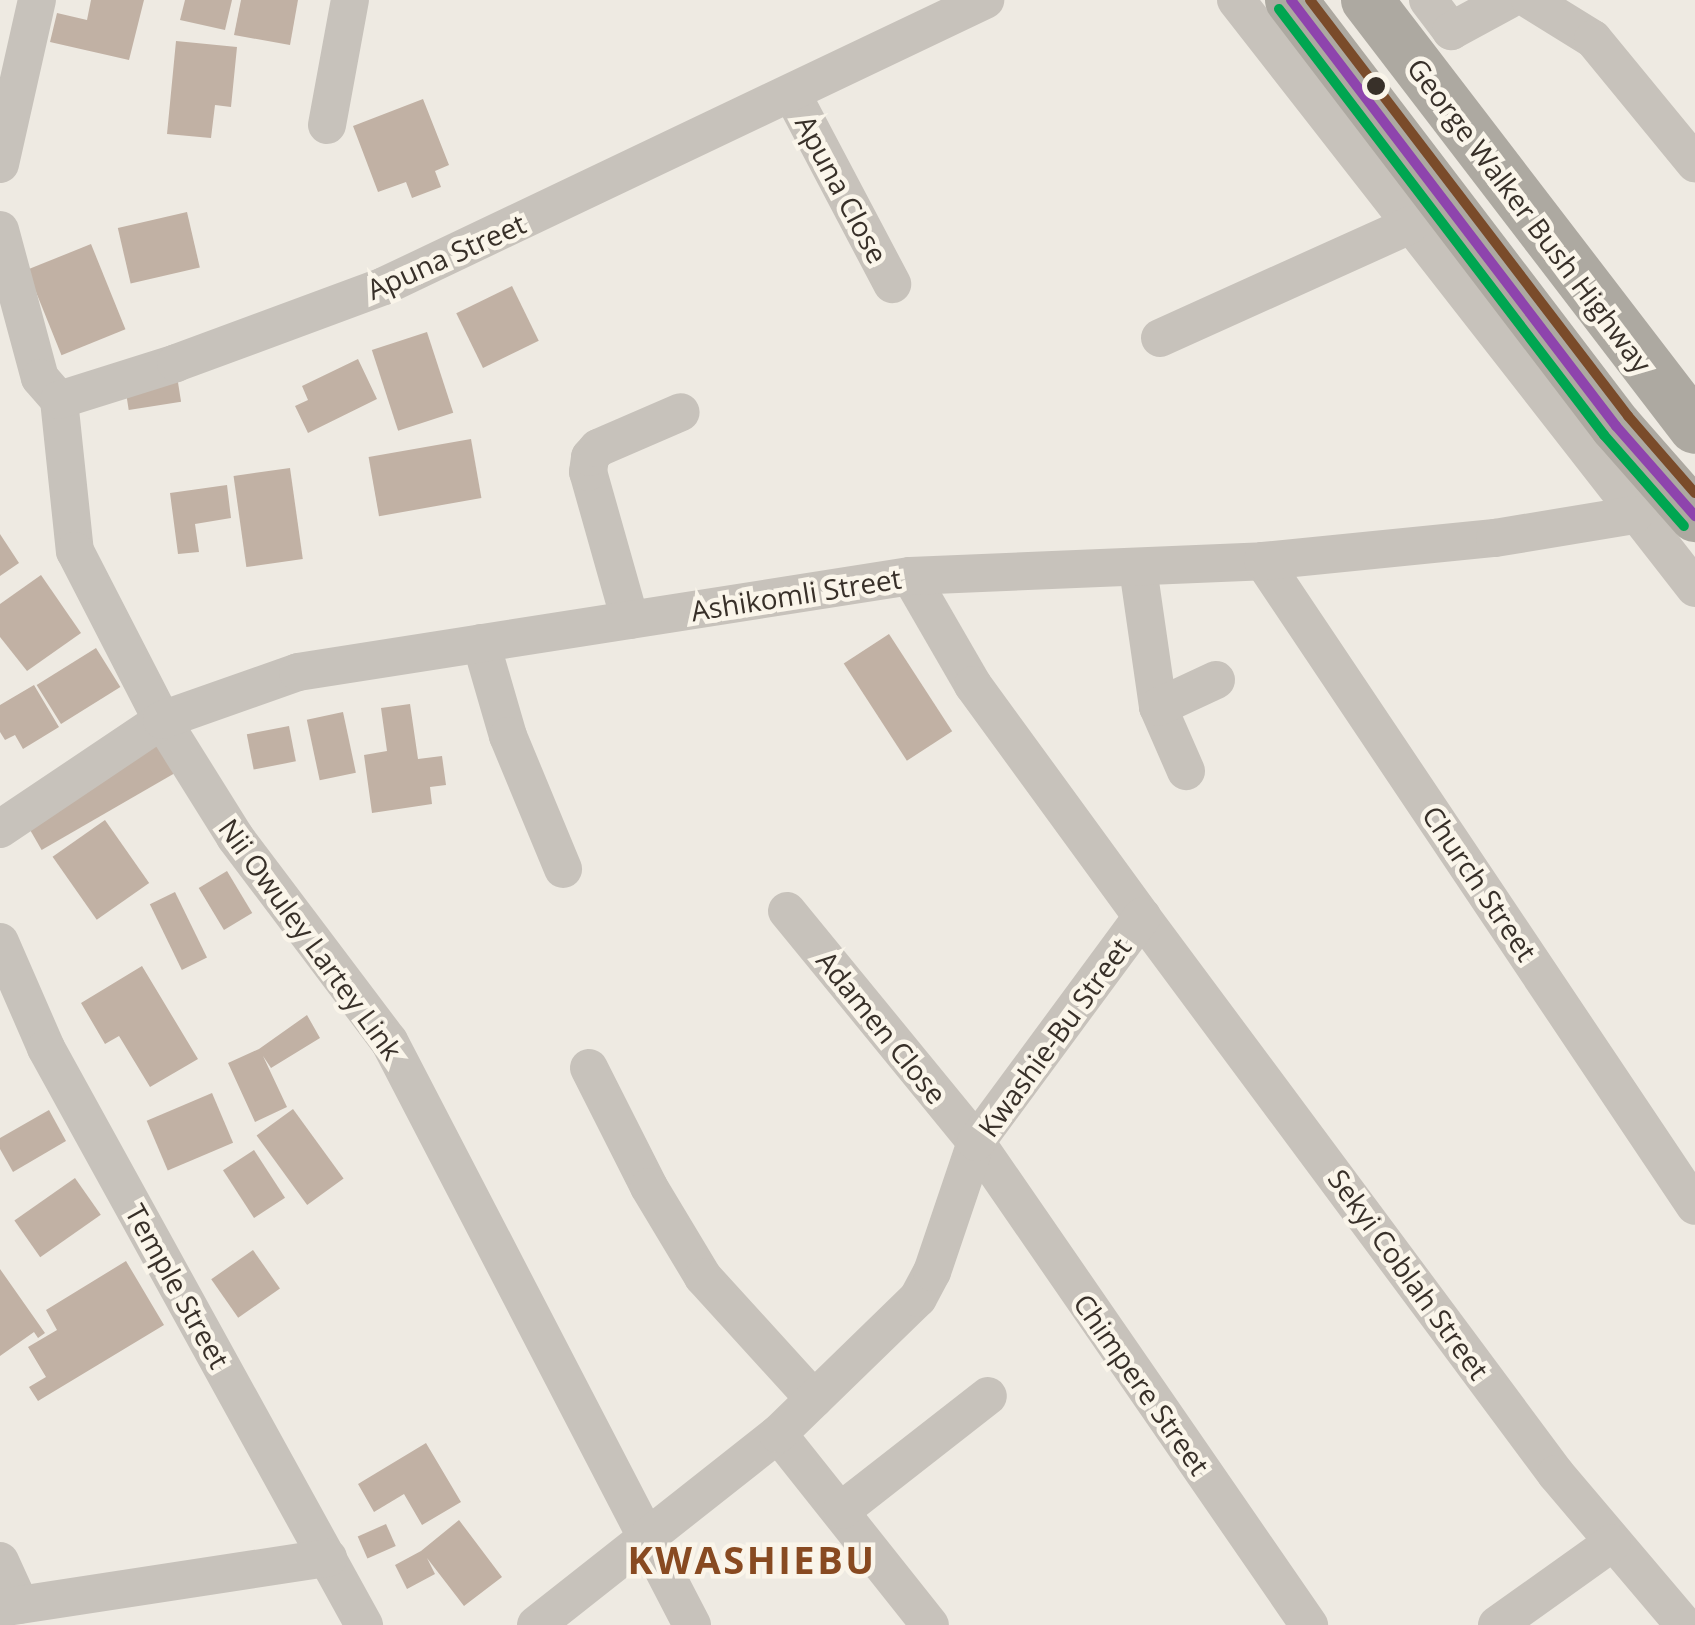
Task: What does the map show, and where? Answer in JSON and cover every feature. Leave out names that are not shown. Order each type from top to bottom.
[{"type":"highway","points":[[1291,0],[1616,426],[1695,516]]},
{"type":"highway","name":"George Walker Bush Highway","points":[[1367,0],[1695,428]]},
{"type":"street","points":[[326,125],[350,0]]},
{"type":"street","name":"Apuna Street","points":[[50,389],[384,286],[985,0]]},
{"type":"street","points":[[1236,0],[1634,515],[1695,588]]},
{"type":"street","points":[[1428,0],[1451,32],[1508,0]]},
{"type":"street","points":[[1540,3],[1593,38],[1680,149],[1693,157]]},
{"type":"street","points":[[0,164],[24,6]]},
{"type":"street","name":"Apuna Close","points":[[792,94],[892,284]]},
{"type":"street","points":[[1160,338],[1410,225]]},
{"type":"street","points":[[0,230],[50,389]]},
{"type":"street","points":[[0,316],[50,389]]},
{"type":"street","name":"Nii Owuley Lartey Link","points":[[50,389],[75,551],[162,720],[235,837],[389,1041],[692,1625]]},
{"type":"street","points":[[630,620],[588,472],[590,457],[598,448],[680,412]]},
{"type":"street","name":"Ashikomli Street","points":[[0,830],[162,720],[298,672],[910,576],[1263,562],[1495,538],[1634,515]]},
{"type":"street","name":"Church Street","points":[[1263,562],[1695,1206]]},
{"type":"street","points":[[1138,568],[1158,707],[1186,771]]},
{"type":"street","name":"Kwashie-Bu Street","points":[[536,1625],[778,1434],[918,1298],[932,1272],[976,1142],[1142,917],[973,685],[910,576]]},
{"type":"street","points":[[481,642],[508,736],[563,868]]},
{"type":"street","points":[[1158,707],[1216,680]]},
{"type":"street","name":"Adamen Close","points":[[788,911],[976,1142]]},
{"type":"street","name":"Sekyi Coblah Street","points":[[1142,917],[1612,1544],[1684,1625]]},
{"type":"street","name":"Temple Street","points":[[0,942],[46,1048],[364,1625]]},
{"type":"street","points":[[589,1068],[702,1277],[814,1398]]},
{"type":"street","name":"Chimpere Street","points":[[976,1142],[1308,1625]]},
{"type":"street","points":[[842,1510],[988,1396]]},
{"type":"street","points":[[778,1434],[930,1625]]},
{"type":"street","points":[[1497,1625],[1612,1544]]},
{"type":"street","points":[[0,1561],[10,1606],[328,1558]]},
{"type":"building","points":[[91,0],[144,0],[129,60],[50,42],[57,13],[87,20]]},
{"type":"building","points":[[185,0],[232,0],[225,30],[180,20]]},
{"type":"building","points":[[241,0],[298,0],[290,45],[234,35]]},
{"type":"building","points":[[176,41],[237,47],[231,107],[215,105],[211,138],[167,134]]},
{"type":"building","points":[[423,99],[449,165],[435,171],[441,187],[412,198],[406,182],[378,192],[353,126]]},
{"type":"building","points":[[187,212],[200,268],[131,284],[118,228]]},
{"type":"building","points":[[91,244],[125,329],[61,355],[27,270]]},
{"type":"building","points":[[512,286],[539,341],[483,368],[456,313]]},
{"type":"building","points":[[427,332],[453,413],[398,431],[372,350]]},
{"type":"building","points":[[358,359],[377,399],[308,433],[295,406],[308,400],[302,386]]},
{"type":"building","points":[[177,376],[181,402],[129,410],[125,384]]},
{"type":"building","points":[[471,439],[481,498],[379,516],[369,457]]},
{"type":"building","points":[[290,468],[303,559],[246,567],[234,476]]},
{"type":"building","points":[[227,485],[231,518],[195,524],[199,552],[178,554],[170,493]]},
{"type":"building","points":[[0,534],[19,563],[0,576]]},
{"type":"building","points":[[41,575],[81,633],[27,671],[0,637],[0,604]]},
{"type":"building","points":[[889,634],[952,731],[907,761],[844,663]]},
{"type":"building","points":[[96,648],[120,687],[61,724],[37,685]]},
{"type":"building","points":[[34,685],[59,727],[23,749],[15,735],[5,740],[0,732],[0,705]]},
{"type":"building","points":[[410,704],[418,759],[442,756],[446,785],[430,787],[432,804],[372,813],[364,755],[387,751],[381,708]]},
{"type":"building","points":[[343,712],[356,773],[320,780],[307,720]]},
{"type":"building","points":[[289,726],[296,761],[254,770],[247,734]]},
{"type":"building","points":[[156,740],[175,773],[42,850],[23,817]]},
{"type":"building","points":[[105,820],[149,883],[97,920],[53,857]]},
{"type":"building","points":[[227,871],[252,913],[224,930],[199,888]]},
{"type":"building","points":[[175,892],[207,958],[182,970],[150,904]]},
{"type":"building","points":[[142,966],[198,1059],[150,1087],[119,1036],[105,1044],[81,1003]]},
{"type":"building","points":[[307,1015],[320,1038],[271,1068],[263,1056],[287,1107],[255,1122],[228,1063],[259,1049]]},
{"type":"building","points":[[212,1093],[233,1143],[168,1170],[147,1121]]},
{"type":"building","points":[[293,1109],[344,1179],[307,1205],[257,1135]]},
{"type":"building","points":[[49,1110],[66,1141],[13,1172],[0,1149],[0,1138]]},
{"type":"building","points":[[254,1150],[285,1198],[254,1218],[223,1170]]},
{"type":"building","points":[[75,1178],[101,1215],[40,1257],[14,1220]]},
{"type":"building","points":[[253,1250],[280,1289],[238,1318],[211,1279]]},
{"type":"building","points":[[126,1261],[164,1325],[38,1401],[29,1387],[46,1377],[28,1347],[57,1330],[46,1310]]},
{"type":"building","points":[[0,1269],[45,1333],[38,1338],[34,1332],[0,1356]]},
{"type":"building","points":[[426,1443],[461,1502],[422,1525],[404,1494],[374,1512],[358,1484]]},
{"type":"building","points":[[459,1520],[502,1577],[464,1606],[427,1558],[435,1574],[407,1589],[395,1565],[421,1551]]},
{"type":"building","points":[[386,1524],[396,1546],[367,1559],[358,1537]]},
{"type":"transit line","points":[[1291,0],[1616,426],[1695,516]]},
{"type":"transit line","points":[[1310,0],[1628,416],[1695,493]]},
{"type":"transit line","points":[[1279,9],[1604,435],[1684,526]]},
{"type":"district","name":"KWASHIEBU","points":[[752,1560]]}]
